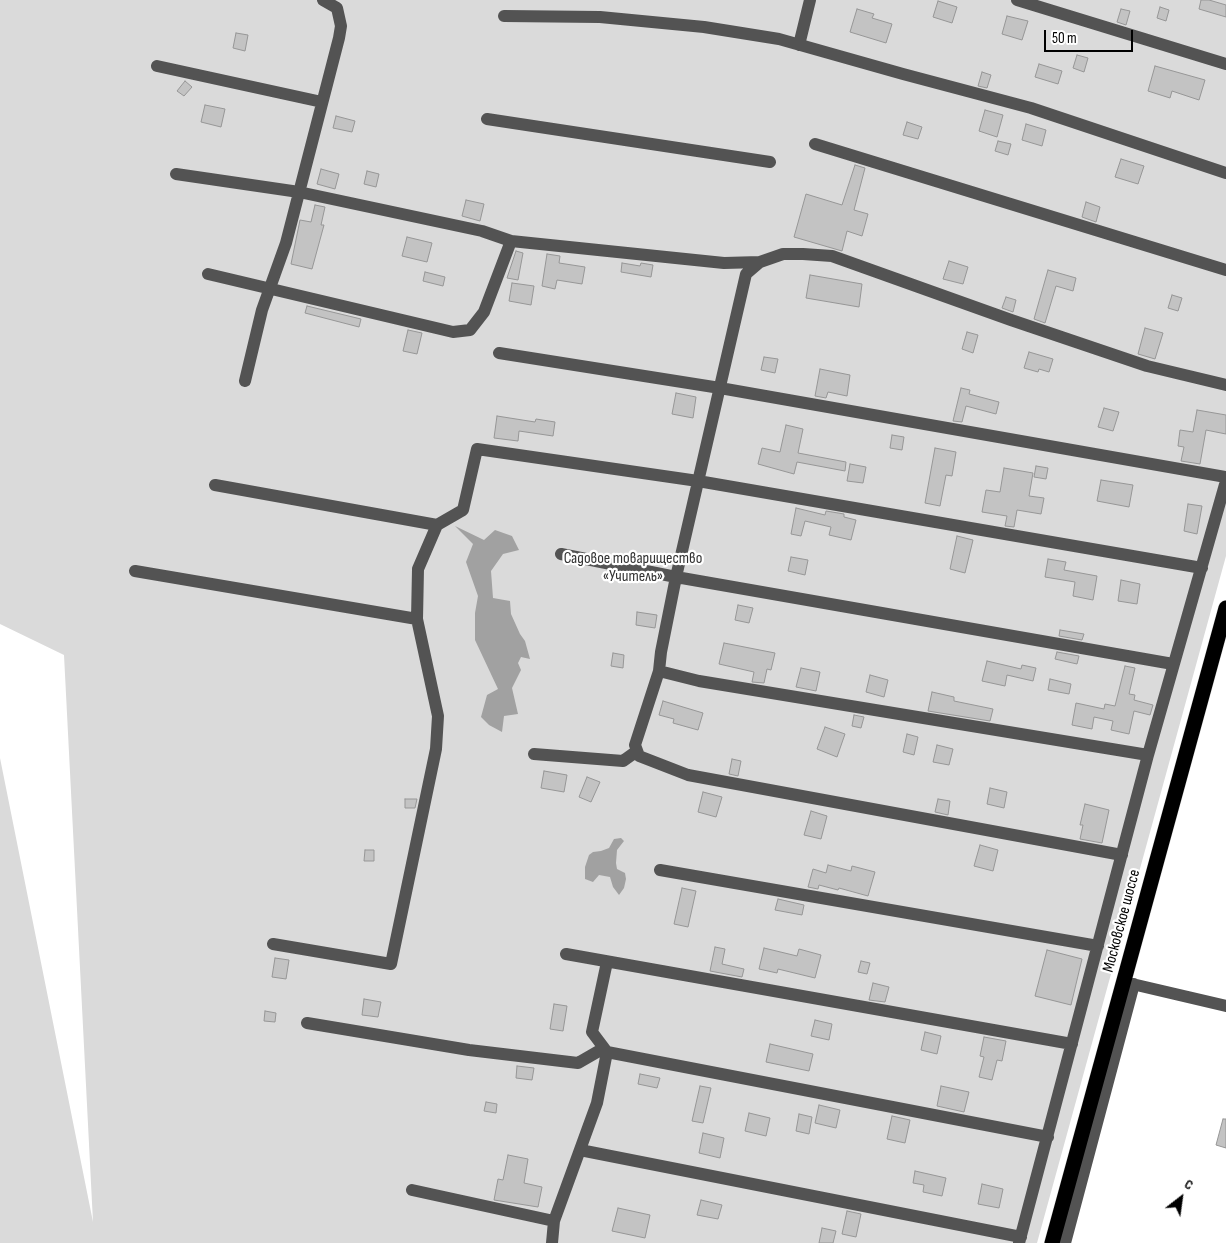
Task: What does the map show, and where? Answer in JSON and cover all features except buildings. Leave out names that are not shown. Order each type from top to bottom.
[{"type":"highway","name":"Московское шоссе","points":[[1052,1243],[1129,983],[1226,608]]},
{"type":"street","points":[[245,381],[262,310],[286,243],[300,192],[339,38],[341,26],[337,8],[323,0]]},
{"type":"street","points":[[799,45],[810,0]]},
{"type":"street","points":[[1017,0],[1226,64]]},
{"type":"street","points":[[504,16],[600,17],[704,26],[779,39],[1031,108],[1226,173]]},
{"type":"street","points":[[157,66],[322,102]]},
{"type":"street","points":[[487,119],[770,162]]},
{"type":"street","points":[[815,144],[1226,270]]},
{"type":"street","points":[[176,174],[300,192],[482,231],[511,241],[724,263],[760,262],[783,254],[832,256],[1147,366],[1226,385]]},
{"type":"street","points":[[208,274],[453,332],[470,330],[484,312],[511,241]]},
{"type":"street","points":[[760,262],[746,274],[676,577],[661,652],[660,671],[635,745],[639,756],[688,774],[1122,855]]},
{"type":"street","points":[[499,353],[720,388],[1226,477]]},
{"type":"street","points":[[273,944],[391,964],[436,749],[438,716],[417,619],[418,569],[437,525],[462,510],[477,449],[698,481],[1202,568]]},
{"type":"street","points":[[580,1150],[1020,1240],[1148,755],[1226,481]]},
{"type":"street","points":[[215,485],[437,525]]},
{"type":"street","points":[[561,554],[676,577],[1173,664]]},
{"type":"street","points":[[135,570],[417,619]]},
{"type":"street","points":[[660,671],[699,681],[1148,755]]},
{"type":"street","points":[[534,754],[623,761],[637,751]]},
{"type":"street","points":[[660,870],[1098,946]]},
{"type":"street","points":[[566,954],[1072,1044]]},
{"type":"street","points":[[554,1243],[554,1221],[596,1103],[605,1050],[592,1032],[607,962]]},
{"type":"street","points":[[1065,1243],[1129,983],[1226,1006]]},
{"type":"street","points":[[307,1023],[469,1050],[578,1063],[605,1050],[1048,1137]]},
{"type":"street","points":[[412,1190],[554,1221]]},
{"type":"green space","name":"Садовое товарищество «Учитель»","points":[[0,0],[1226,0],[1226,556],[1037,1243],[0,1243],[0,758],[93,1222],[64,655],[0,624]]},
{"type":"shaded area","points":[[455,526],[484,540],[495,530],[512,536],[519,550],[503,554],[491,571],[493,598],[510,601],[511,614],[525,641],[530,659],[521,657],[518,663],[521,670],[512,688],[518,714],[504,716],[502,732],[489,725],[481,717],[487,695],[498,689],[475,640],[475,613],[478,596],[466,562],[473,544]]},
{"type":"shaded area","points":[[621,838],[624,841],[617,850],[616,863],[617,869],[625,873],[626,879],[624,888],[619,895],[613,887],[610,877],[599,875],[593,882],[585,879],[585,867],[589,855],[593,852],[609,848],[614,839]]}]
